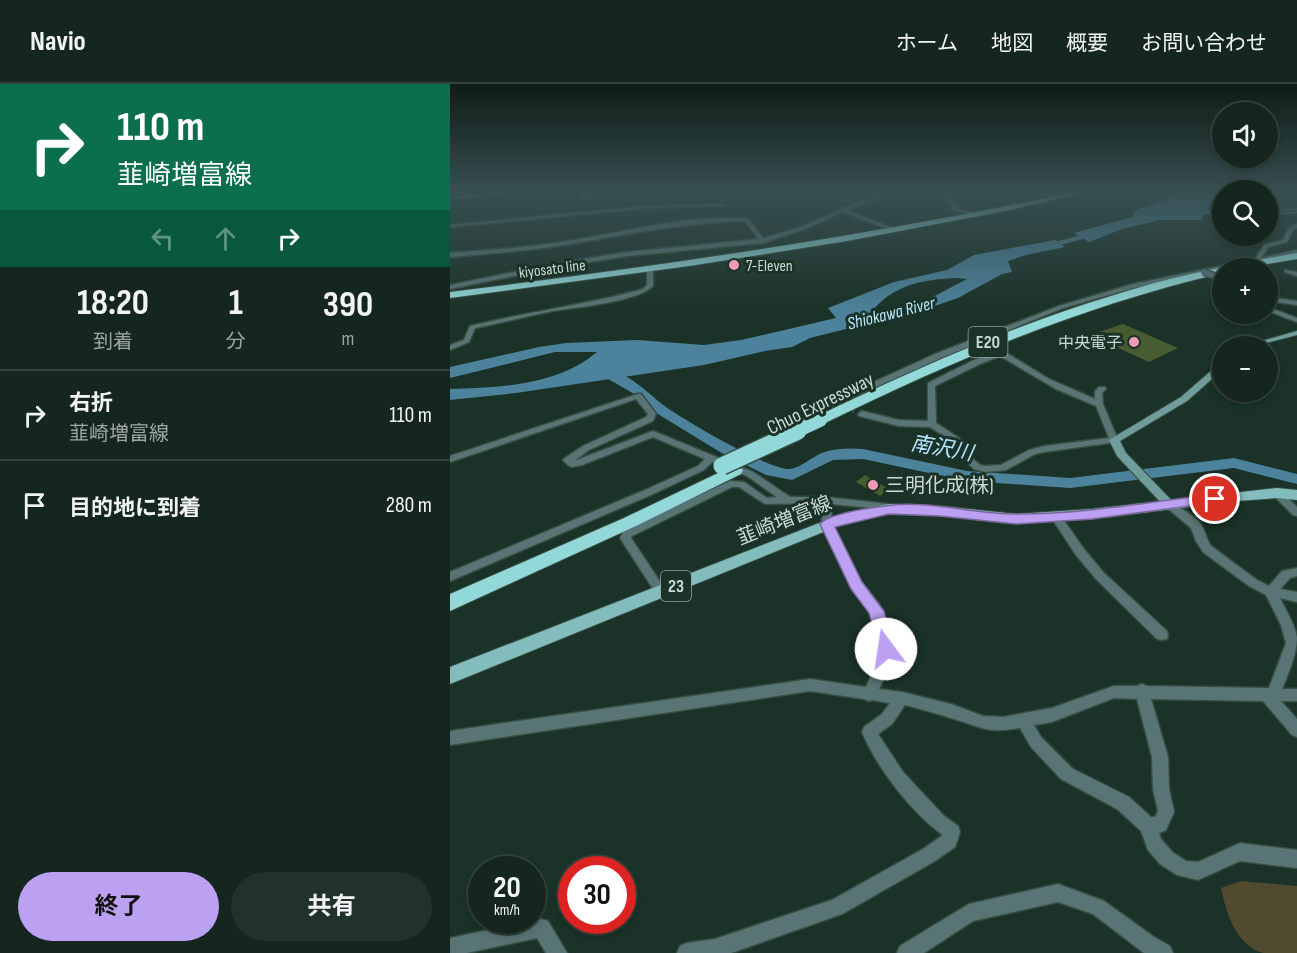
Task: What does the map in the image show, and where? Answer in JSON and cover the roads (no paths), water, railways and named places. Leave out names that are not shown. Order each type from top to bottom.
[{"type":"highway","name":"kiyosato line","points":[[450,295],[650,271],[886,233]]},
{"type":"highway","points":[[1278,259],[1297,256]]},
{"type":"highway","points":[[1278,261],[1297,256]]},
{"type":"highway","name":"Chuo Expressway","points":[[450,592],[723,465],[1052,323],[1132,297],[1212,275]]},
{"type":"highway","name":"Chuo Expressway","points":[[450,603],[630,522],[723,465]]},
{"type":"main road","name":"韮崎増富線","points":[[450,676],[827,524],[862,514],[905,509],[1005,519],[1056,517],[1277,493],[1297,495]]},
{"type":"street","points":[[450,255],[571,243],[625,233]]},
{"type":"street","points":[[756,233],[763,241]]},
{"type":"street","points":[[450,287],[535,269],[641,252],[723,247],[763,241],[789,233]]},
{"type":"street","points":[[1258,258],[1266,246],[1285,241],[1289,233]]},
{"type":"street","points":[[1277,258],[1297,256]]},
{"type":"street","points":[[777,428],[1001,329],[1101,294],[1212,269]]},
{"type":"street","points":[[450,348],[467,341],[472,327],[555,309],[606,302],[645,290],[650,286],[650,271]]},
{"type":"street","points":[[1202,271],[1212,275]]},
{"type":"street","points":[[1287,271],[1297,274]]},
{"type":"street","points":[[1278,300],[1297,303]]},
{"type":"street","points":[[1278,313],[1297,320]]},
{"type":"street","points":[[1278,338],[1297,333]]},
{"type":"street","points":[[932,424],[931,385],[999,352],[1042,380],[1100,404]]},
{"type":"street","points":[[862,414],[899,423],[932,424],[962,444],[970,460],[977,467],[1003,468],[1032,452],[1114,440],[1184,399],[1212,375]]},
{"type":"street","points":[[1102,389],[1098,393],[1100,404],[1121,454],[1170,505],[1196,526],[1201,541],[1207,549],[1253,583],[1271,592],[1297,597]]},
{"type":"street","points":[[450,459],[638,396],[652,414],[650,419],[586,447],[568,460],[572,464],[579,463],[653,434],[723,465],[750,474],[788,500]]},
{"type":"street","points":[[450,577],[701,468],[723,465]]},
{"type":"street","points":[[661,592],[625,538],[628,533],[730,484],[741,484],[765,501],[826,500],[905,509]]},
{"type":"street","points":[[1277,493],[1297,513]]},
{"type":"street","points":[[826,500],[827,524],[856,585],[873,604],[882,630],[886,649],[885,661],[869,695]]},
{"type":"street","points":[[1056,517],[1086,561],[1162,635]]},
{"type":"street","points":[[1271,592],[1286,574],[1297,572]]},
{"type":"street","points":[[1270,694],[1292,643],[1287,625],[1271,592]]},
{"type":"street","points":[[450,738],[796,686],[823,687],[902,698],[951,711],[983,723],[1003,724],[1052,715],[1114,692],[1142,690],[1297,694]]},
{"type":"street","points":[[1142,690],[1160,757],[1161,789],[1166,812],[1160,824],[1148,826]]},
{"type":"street","points":[[1270,694],[1297,730]]},
{"type":"street","points":[[687,953],[715,949],[836,908],[949,842],[952,832],[938,822],[897,778],[869,732],[887,719],[902,698]]},
{"type":"street","points":[[1023,720],[1036,742],[1067,774],[1123,802],[1148,826],[1154,844],[1166,858],[1183,869],[1198,871],[1240,852],[1297,859]]},
{"type":"street","points":[[907,953],[969,913],[1058,893],[1098,907],[1147,944],[1163,953]]},
{"type":"street","points":[[450,947],[541,928],[557,953]]},
{"type":"water","points":[[1074,233],[1113,233],[1089,242]]},
{"type":"water","points":[[1055,240],[1065,247],[1008,261],[1012,272],[1002,274],[958,298],[926,309],[810,338],[792,347],[704,365],[516,393],[450,400],[450,389],[527,383],[564,372],[597,352],[555,352],[450,378],[450,367],[566,343],[637,340],[704,345],[741,340],[836,318],[828,308],[894,282],[947,270],[974,255]],"holes":[[[942,279],[967,279],[925,301],[871,313],[888,296],[908,286]]]},
{"type":"waterway","name":"Shiokawa River","points":[[1037,248],[1097,233]]},
{"type":"waterway","name":"南沢川","points":[[608,373],[641,392],[658,408],[726,449],[772,471],[792,475],[829,456],[846,453],[863,454],[967,476],[1070,483],[1234,463],[1297,479]]},
{"type":"tunnel","points":[[838,400],[862,414]]},
{"type":"place","name":"7-Eleven","points":[[734,265]]},
{"type":"place","name":"中央電子","points":[[1134,342]]},
{"type":"place","name":"三明化成(株)","points":[[873,485]]}]
